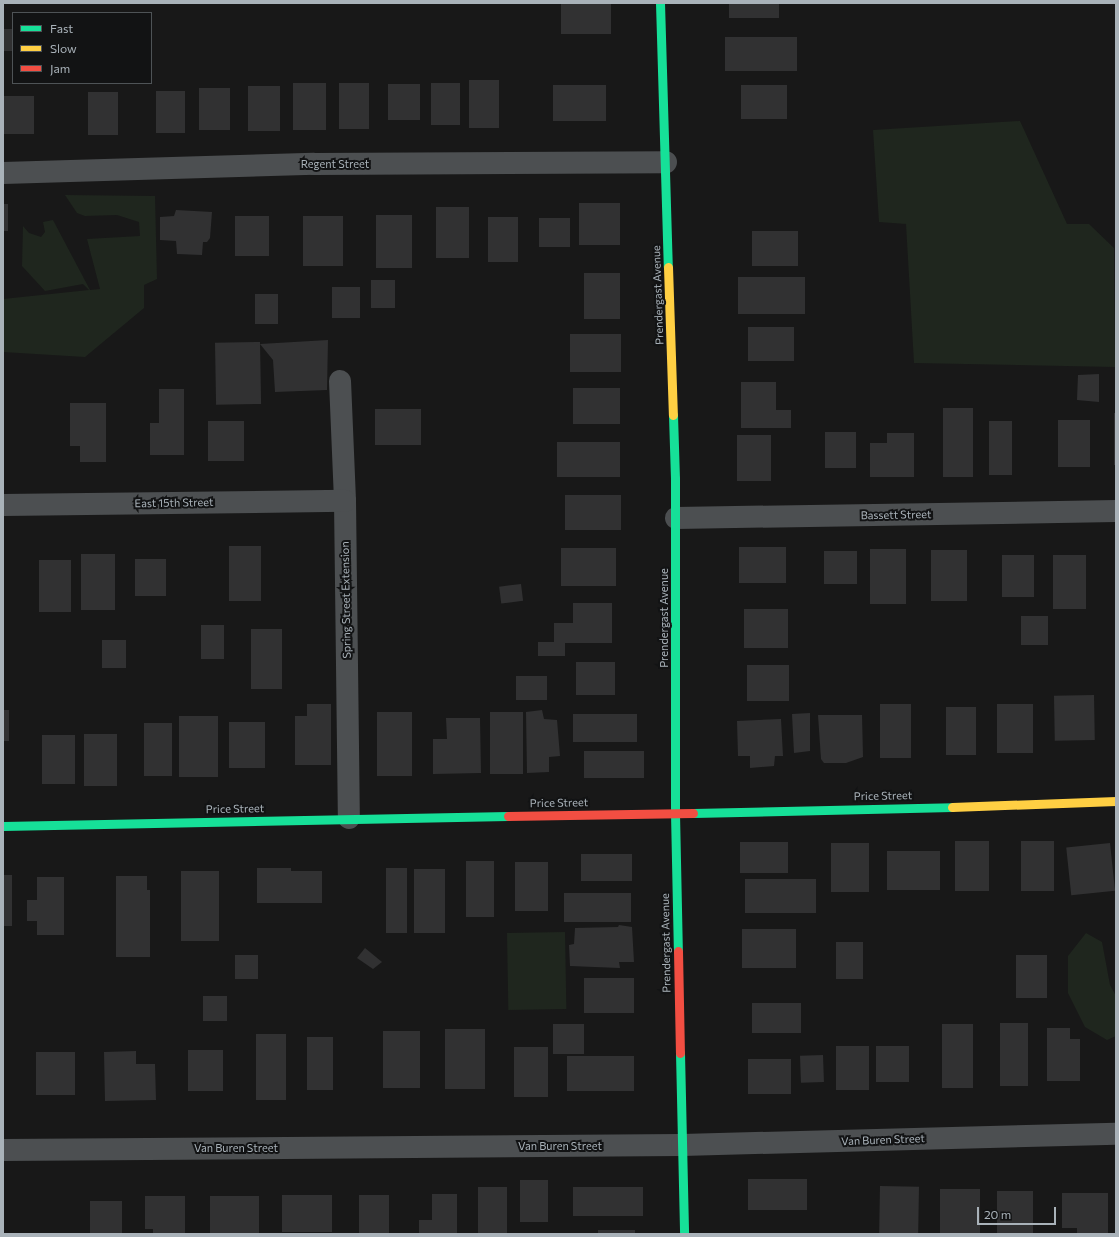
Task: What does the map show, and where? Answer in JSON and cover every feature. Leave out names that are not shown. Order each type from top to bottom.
[{"type":"street","name":"Prendergast Avenue","points":[[660,3],[676,518],[676,812],[684,1234]]},
{"type":"street","name":"Regent Street","points":[[3,173],[314,164],[666,162]]},
{"type":"street","name":"Spring Street Extension","points":[[340,381],[345,501],[349,818]]},
{"type":"street","name":"East 15th Street","points":[[3,505],[345,501]]},
{"type":"street","name":"Bassett Street","points":[[676,518],[1116,511]]},
{"type":"street","name":"Price Street","points":[[3,826],[1018,806],[1116,801]]},
{"type":"street","name":"Van Buren Street","points":[[3,1150],[682,1145],[1116,1134]]},
{"type":"shaded area","points":[[1020,121],[1067,224],[1089,224],[1114,248],[1115,367],[914,363],[906,224],[879,222],[873,130]]},
{"type":"shaded area","points":[[65,195],[155,196],[157,279],[144,285],[144,308],[85,357],[3,352],[3,299],[89,290],[83,284],[45,291],[22,266],[23,226],[29,233],[41,237],[45,232],[43,222],[53,220],[90,290],[100,289],[87,239],[140,236],[139,222],[117,215],[85,216],[77,213]]},
{"type":"shaded area","points":[[565,932],[566,1009],[508,1010],[507,933]]},
{"type":"shaded area","points":[[1086,933],[1102,942],[1110,985],[1116,996],[1116,1036],[1107,1040],[1085,1027],[1068,993],[1068,956]]},
{"type":"building","points":[[561,3],[611,3],[611,34],[561,34]]},
{"type":"building","points":[[729,3],[779,3],[779,18],[729,18]]},
{"type":"building","points":[[3,29],[12,29],[12,51],[3,51]]},
{"type":"building","points":[[725,37],[797,37],[797,71],[725,71]]},
{"type":"building","points":[[469,80],[499,80],[499,128],[469,128]]},
{"type":"building","points":[[293,83],[326,83],[326,130],[293,130]]},
{"type":"building","points":[[339,83],[369,83],[369,129],[339,129]]},
{"type":"building","points":[[431,83],[460,83],[460,125],[431,125]]},
{"type":"building","points":[[388,84],[420,84],[420,120],[388,120]]},
{"type":"building","points":[[553,85],[606,85],[606,121],[553,121]]},
{"type":"building","points":[[741,85],[787,85],[787,119],[741,119]]},
{"type":"building","points":[[248,86],[280,86],[280,131],[248,131]]},
{"type":"building","points":[[199,88],[230,88],[230,130],[199,130]]},
{"type":"building","points":[[156,91],[185,91],[185,133],[156,133]]},
{"type":"building","points":[[88,92],[118,92],[118,135],[88,135]]},
{"type":"building","points":[[3,96],[34,96],[34,134],[3,134]]},
{"type":"building","points":[[579,203],[620,203],[620,245],[579,245]]},
{"type":"building","points":[[3,204],[8,204],[8,231],[3,231]]},
{"type":"building","points":[[436,207],[469,207],[469,258],[436,258]]},
{"type":"building","points":[[176,210],[212,212],[210,238],[207,242],[203,242],[202,255],[177,254],[176,241],[160,240],[160,217],[174,216]]},
{"type":"building","points":[[376,215],[412,215],[412,268],[376,268]]},
{"type":"building","points":[[235,216],[269,216],[269,256],[235,256]]},
{"type":"building","points":[[303,216],[343,216],[343,266],[303,266]]},
{"type":"building","points":[[488,217],[518,217],[518,262],[488,262]]},
{"type":"building","points":[[539,218],[570,218],[570,247],[539,247]]},
{"type":"building","points":[[752,231],[798,231],[798,266],[752,266]]},
{"type":"building","points":[[584,273],[620,273],[620,319],[584,319]]},
{"type":"building","points":[[738,277],[805,277],[805,314],[738,314]]},
{"type":"building","points":[[371,280],[395,280],[395,308],[371,308]]},
{"type":"building","points":[[332,287],[360,287],[360,318],[332,318]]},
{"type":"building","points":[[255,294],[278,294],[278,324],[255,324]]},
{"type":"building","points":[[748,327],[794,327],[794,361],[748,361]]},
{"type":"building","points":[[570,334],[621,334],[621,372],[570,372]]},
{"type":"building","points":[[328,340],[327,390],[275,392],[273,360],[260,344]]},
{"type":"building","points":[[260,342],[261,404],[216,405],[215,343]]},
{"type":"building","points":[[1099,374],[1099,402],[1077,400],[1078,375]]},
{"type":"building","points":[[741,382],[776,382],[776,410],[791,410],[791,428],[741,428]]},
{"type":"building","points":[[573,388],[620,388],[620,424],[573,424]]},
{"type":"building","points":[[159,389],[184,389],[184,455],[150,455],[150,423],[159,423]]},
{"type":"building","points":[[70,403],[106,403],[106,462],[80,462],[80,446],[70,446]]},
{"type":"building","points":[[943,408],[973,408],[973,477],[943,477]]},
{"type":"building","points":[[375,409],[421,409],[421,445],[375,445]]},
{"type":"building","points":[[1114,413],[1116,413],[1116,465],[1114,465]]},
{"type":"building","points":[[1058,420],[1090,420],[1090,467],[1058,467]]},
{"type":"building","points":[[208,421],[244,421],[244,461],[208,461]]},
{"type":"building","points":[[989,421],[1012,421],[1012,475],[989,475]]},
{"type":"building","points":[[825,432],[856,432],[856,468],[825,468]]},
{"type":"building","points":[[887,433],[914,433],[914,477],[870,477],[870,443],[887,443]]},
{"type":"building","points":[[737,435],[771,435],[771,481],[737,481]]},
{"type":"building","points":[[557,442],[620,442],[620,477],[557,477]]},
{"type":"building","points":[[565,495],[621,495],[621,530],[565,530]]},
{"type":"building","points":[[229,546],[261,546],[261,601],[229,601]]},
{"type":"building","points":[[739,547],[786,547],[786,583],[739,583]]},
{"type":"building","points":[[561,548],[616,548],[616,586],[561,586]]},
{"type":"building","points":[[870,549],[906,549],[906,604],[870,604]]},
{"type":"building","points":[[931,550],[967,550],[967,601],[931,601]]},
{"type":"building","points":[[824,551],[857,551],[857,584],[824,584]]},
{"type":"building","points":[[81,554],[115,554],[115,610],[81,610]]},
{"type":"building","points":[[1002,555],[1034,555],[1034,597],[1002,597]]},
{"type":"building","points":[[1053,555],[1086,555],[1086,609],[1053,609]]},
{"type":"building","points":[[135,559],[166,559],[166,596],[135,596]]},
{"type":"building","points":[[39,560],[71,560],[71,612],[39,612]]},
{"type":"building","points":[[521,584],[523,601],[501,604],[499,587]]},
{"type":"building","points":[[573,603],[612,603],[612,643],[565,643],[565,656],[538,656],[538,642],[554,642],[554,623],[573,623]]},
{"type":"building","points":[[744,609],[788,609],[788,648],[744,648]]},
{"type":"building","points":[[1021,616],[1048,616],[1048,645],[1021,645]]},
{"type":"building","points":[[201,625],[224,625],[224,659],[201,659]]},
{"type":"building","points":[[251,629],[282,629],[282,689],[251,689]]},
{"type":"building","points":[[102,640],[126,640],[126,668],[102,668]]},
{"type":"building","points":[[576,662],[615,662],[615,695],[576,695]]},
{"type":"building","points":[[747,665],[789,665],[789,701],[747,701]]},
{"type":"building","points":[[516,676],[547,676],[547,700],[516,700]]},
{"type":"building","points":[[1094,695],[1095,740],[1055,741],[1054,696]]},
{"type":"building","points":[[307,704],[331,704],[331,765],[295,765],[295,716],[307,716]]},
{"type":"building","points":[[880,704],[911,704],[911,758],[880,758]]},
{"type":"building","points":[[997,704],[1033,704],[1033,753],[997,753]]},
{"type":"building","points":[[946,707],[976,707],[976,755],[946,755]]},
{"type":"building","points":[[3,710],[9,710],[9,741],[3,741]]},
{"type":"building","points":[[542,710],[544,719],[557,720],[560,756],[549,757],[549,772],[527,773],[526,712]]},
{"type":"building","points":[[377,712],[412,712],[412,776],[377,776]]},
{"type":"building","points":[[490,712],[523,712],[523,774],[490,774]]},
{"type":"building","points":[[810,713],[810,751],[794,753],[792,714]]},
{"type":"building","points":[[573,714],[637,714],[637,742],[573,742]]},
{"type":"building","points":[[818,715],[862,715],[863,757],[846,763],[824,763],[821,759]]},
{"type":"building","points":[[179,716],[218,716],[218,777],[179,777]]},
{"type":"building","points":[[446,718],[480,718],[481,773],[433,774],[433,739],[447,739]]},
{"type":"building","points":[[781,719],[783,756],[775,756],[774,766],[750,768],[750,756],[738,756],[737,721]]},
{"type":"building","points":[[229,722],[265,722],[265,768],[229,768]]},
{"type":"building","points":[[144,723],[172,723],[172,776],[144,776]]},
{"type":"building","points":[[84,734],[117,734],[117,786],[84,786]]},
{"type":"building","points":[[42,735],[75,735],[75,784],[42,784]]},
{"type":"building","points":[[584,751],[644,751],[644,778],[584,778]]},
{"type":"building","points":[[955,841],[989,841],[989,891],[955,891]]},
{"type":"building","points":[[1021,841],[1054,841],[1054,891],[1021,891]]},
{"type":"building","points":[[740,842],[788,842],[788,873],[740,873]]},
{"type":"building","points":[[831,843],[869,843],[869,892],[831,892]]},
{"type":"building","points":[[1110,843],[1115,891],[1071,895],[1066,848]]},
{"type":"building","points":[[887,851],[940,851],[940,890],[887,890]]},
{"type":"building","points":[[581,854],[632,854],[632,881],[581,881]]},
{"type":"building","points":[[466,861],[494,861],[494,917],[466,917]]},
{"type":"building","points":[[515,862],[548,862],[548,911],[515,911]]},
{"type":"building","points":[[257,868],[291,868],[291,871],[322,871],[322,903],[257,903]]},
{"type":"building","points":[[386,868],[407,868],[407,933],[386,933]]},
{"type":"building","points":[[414,869],[445,869],[445,933],[414,933]]},
{"type":"building","points":[[181,871],[219,871],[219,941],[181,941]]},
{"type":"building","points":[[3,875],[12,875],[12,926],[3,926]]},
{"type":"building","points":[[116,876],[147,876],[147,890],[150,890],[150,957],[116,957]]},
{"type":"building","points":[[37,877],[64,877],[64,935],[37,935],[37,921],[27,921],[27,900],[37,900]]},
{"type":"building","points":[[745,879],[816,879],[816,913],[745,913]]},
{"type":"building","points":[[564,893],[631,893],[631,922],[564,922]]},
{"type":"building","points":[[619,925],[632,927],[634,962],[619,962],[620,968],[570,966],[569,945],[574,944],[575,928],[618,927]]},
{"type":"building","points":[[742,929],[796,929],[796,968],[742,968]]},
{"type":"building","points":[[836,942],[863,942],[863,979],[836,979]]},
{"type":"building","points":[[365,948],[382,962],[373,969],[357,958]]},
{"type":"building","points":[[235,955],[258,955],[258,979],[235,979]]},
{"type":"building","points":[[1016,955],[1047,955],[1047,998],[1016,998]]},
{"type":"building","points":[[584,978],[634,978],[634,1013],[584,1013]]},
{"type":"building","points":[[203,996],[227,996],[227,1021],[203,1021]]},
{"type":"building","points":[[752,1003],[801,1003],[801,1033],[752,1033]]},
{"type":"building","points":[[1000,1023],[1028,1023],[1028,1086],[1000,1086]]},
{"type":"building","points":[[553,1024],[584,1024],[584,1054],[553,1054]]},
{"type":"building","points":[[942,1024],[973,1024],[973,1088],[942,1088]]},
{"type":"building","points":[[1047,1028],[1070,1028],[1070,1039],[1080,1039],[1080,1081],[1047,1081]]},
{"type":"building","points":[[445,1029],[485,1029],[485,1089],[445,1089]]},
{"type":"building","points":[[383,1031],[420,1031],[420,1088],[383,1088]]},
{"type":"building","points":[[256,1034],[286,1034],[286,1100],[256,1100]]},
{"type":"building","points":[[307,1037],[333,1037],[333,1090],[307,1090]]},
{"type":"building","points":[[836,1046],[869,1046],[869,1090],[836,1090]]},
{"type":"building","points":[[876,1046],[909,1046],[909,1082],[876,1082]]},
{"type":"building","points":[[514,1047],[548,1047],[548,1097],[514,1097]]},
{"type":"building","points":[[188,1050],[223,1050],[223,1091],[188,1091]]},
{"type":"building","points":[[136,1051],[136,1064],[155,1064],[156,1100],[105,1101],[104,1052]]},
{"type":"building","points":[[36,1052],[75,1052],[75,1095],[36,1095]]},
{"type":"building","points":[[823,1055],[824,1082],[801,1083],[800,1056]]},
{"type":"building","points":[[567,1056],[634,1056],[634,1091],[567,1091]]},
{"type":"building","points":[[748,1059],[791,1059],[791,1094],[748,1094]]},
{"type":"building","points":[[748,1179],[807,1179],[807,1210],[748,1210]]},
{"type":"building","points":[[520,1180],[548,1180],[548,1222],[520,1222]]},
{"type":"building","points":[[880,1186],[919,1187],[918,1234],[879,1234]]},
{"type":"building","points":[[478,1187],[507,1187],[507,1234],[478,1234]]},
{"type":"building","points":[[573,1187],[643,1187],[643,1216],[573,1216]]},
{"type":"building","points":[[940,1189],[980,1189],[980,1234],[940,1234]]},
{"type":"building","points":[[997,1191],[1033,1191],[1033,1234],[997,1234]]},
{"type":"building","points":[[1062,1193],[1108,1193],[1108,1234],[1077,1234],[1077,1228],[1062,1228]]},
{"type":"building","points":[[432,1194],[457,1194],[457,1234],[419,1234],[419,1220],[432,1220]]},
{"type":"building","points":[[282,1195],[332,1195],[332,1232],[282,1232]]},
{"type":"building","points":[[359,1195],[389,1195],[389,1234],[359,1234]]},
{"type":"building","points":[[145,1196],[185,1196],[185,1234],[153,1234],[153,1229],[145,1229]]},
{"type":"building","points":[[210,1196],[259,1196],[259,1234],[210,1234]]},
{"type":"building","points":[[90,1201],[122,1201],[122,1234],[90,1234]]},
{"type":"building","points":[[598,1230],[635,1230],[635,1234],[598,1234]]},
{"type":"traffic: fast","points":[[660,3],[668,267]]},
{"type":"traffic: fast","points":[[673,415],[675,479],[675,813],[678,951]]},
{"type":"traffic: fast","points":[[693,813],[952,807]]},
{"type":"traffic: fast","points":[[3,826],[508,816]]},
{"type":"traffic: fast","points":[[680,1053],[684,1234]]},
{"type":"traffic: slow","points":[[668,267],[673,415]]},
{"type":"traffic: slow","points":[[952,807],[1116,801]]},
{"type":"traffic: jam","points":[[508,816],[693,813]]},
{"type":"traffic: jam","points":[[678,951],[680,1053]]}]
